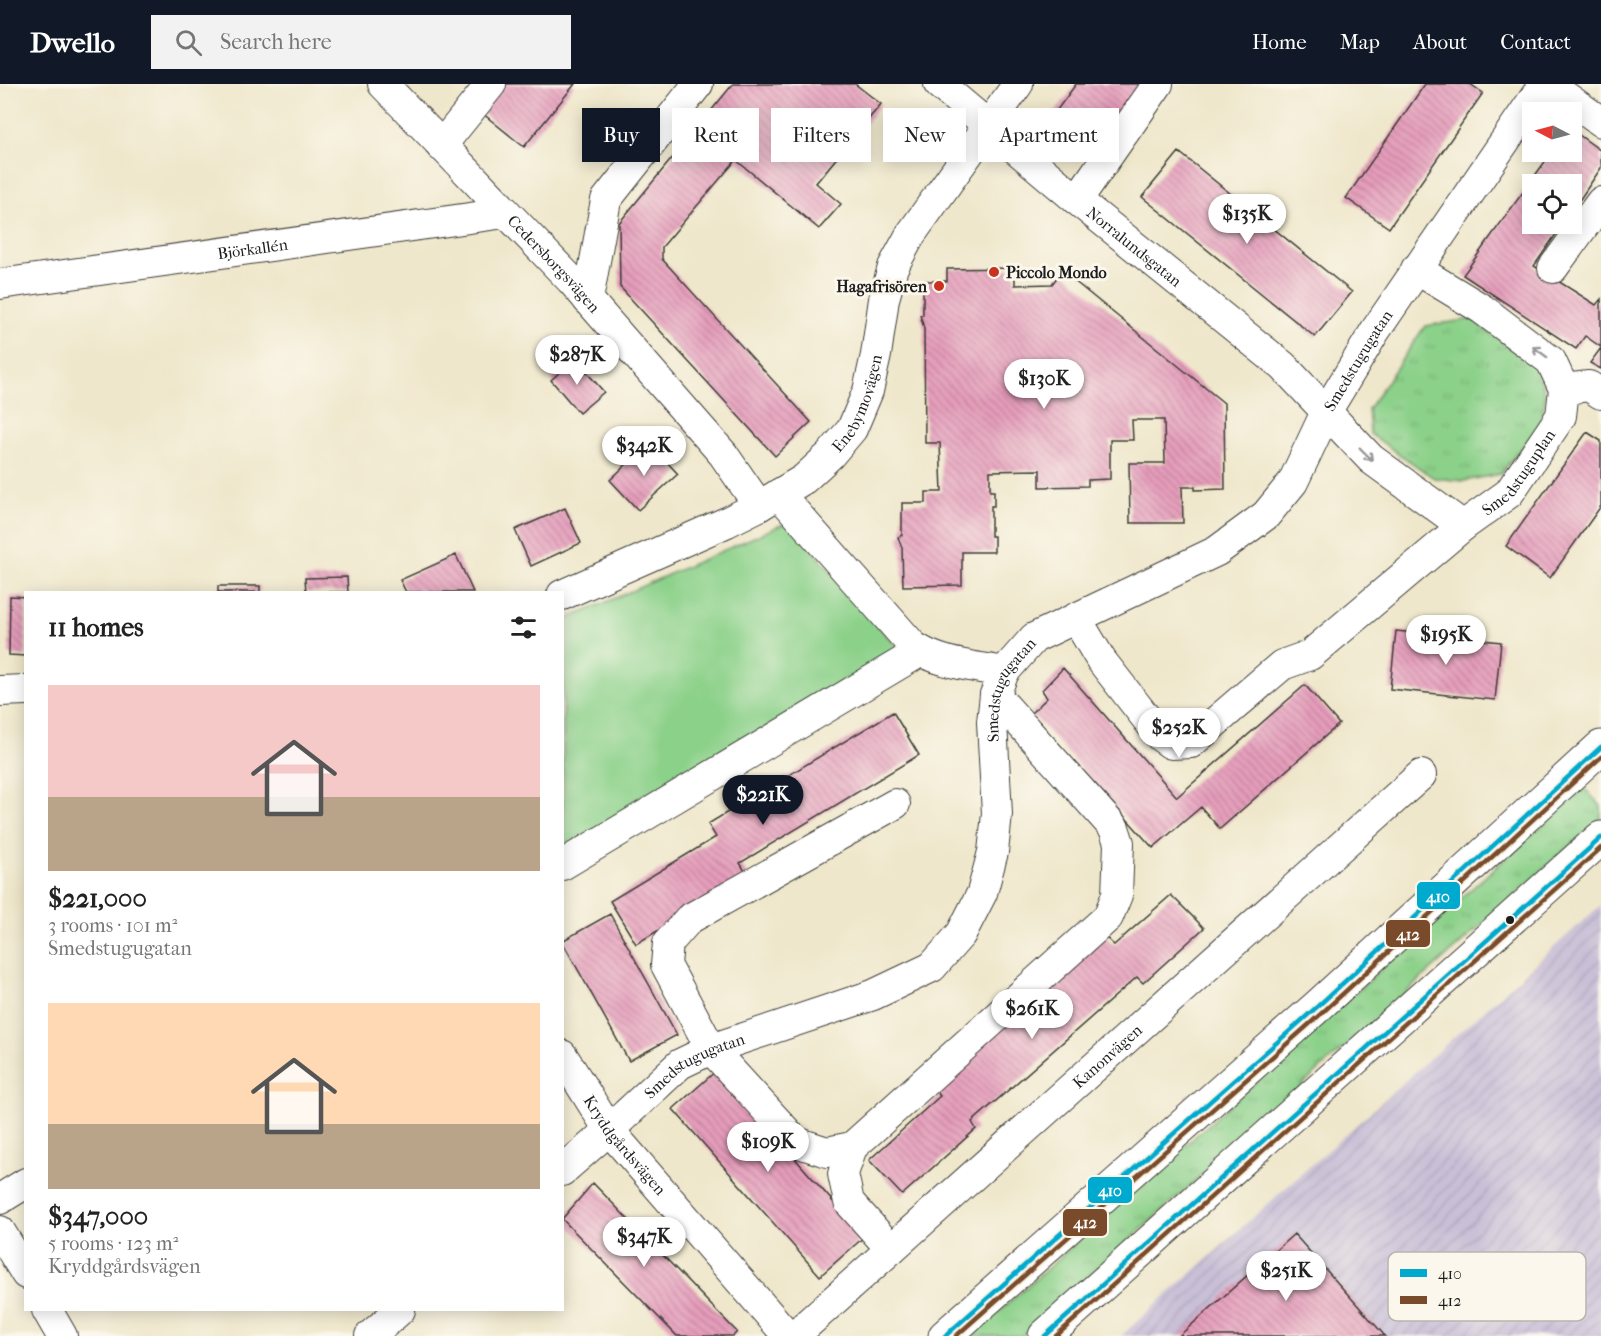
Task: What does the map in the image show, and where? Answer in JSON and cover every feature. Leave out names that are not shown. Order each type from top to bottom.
[{"type":"main road","points":[[945,1336],[1310,1014],[1601,747]]},
{"type":"main road","points":[[1045,1336],[1601,838]]},
{"type":"street","name":"Cedersborgsvägen","points":[[383,84],[588,300],[723,453],[913,646],[921,651]]},
{"type":"street","points":[[441,146],[491,84]]},
{"type":"street","points":[[588,300],[606,200],[698,84]]},
{"type":"street","name":"Norralundsgatan","points":[[939,84],[978,116]]},
{"type":"street","name":"Enebymovägen","points":[[1002,108],[1018,84]]},
{"type":"street","points":[[1077,200],[1158,84]]},
{"type":"street","points":[[1546,84],[1601,122]]},
{"type":"street","name":"Smedstugugatan","points":[[564,1169],[680,1064],[711,1049],[873,995],[932,967],[961,934],[982,893],[993,852],[997,814],[992,732],[999,684],[1034,638],[1216,551],[1266,514],[1293,482],[1326,412],[1375,331],[1546,84]]},
{"type":"street","name":"Enebymovägen","points":[[564,594],[727,522],[804,479],[830,455],[852,429],[868,391],[884,299],[893,267],[911,234],[978,142]]},
{"type":"street","name":"Norralundsgatan","points":[[1032,162],[1283,366],[1326,412]]},
{"type":"street","points":[[1553,268],[1601,202]]},
{"type":"street","name":"Björkallén","points":[[0,284],[505,213]]},
{"type":"street","points":[[1416,269],[1482,309],[1551,361],[1564,388],[1589,386],[1601,394]]},
{"type":"street","name":"Smedstuguplan","points":[[1326,412],[1371,459],[1463,526],[1509,493],[1561,416],[1564,388]]},
{"type":"street","points":[[1076,618],[1101,660],[1161,737],[1171,744],[1191,743],[1282,664],[1310,655],[1463,526]]},
{"type":"street","points":[[564,864],[921,651],[999,684],[1114,828],[1119,843],[1117,895],[1108,917],[852,1147],[843,1174],[849,1202],[891,1249]]},
{"type":"street","points":[[0,691],[24,690]]},
{"type":"street","name":"Kanonvägen","points":[[794,1336],[1421,775]]},
{"type":"street","points":[[852,1147],[827,1152],[796,1142],[711,1049],[666,965],[668,943],[689,920],[895,804]]},
{"type":"street","name":"Kryddgårdsvägen","points":[[564,1058],[609,1130],[788,1336]]},
{"type":"street","points":[[0,1199],[24,1184]]},
{"type":"street","points":[[0,1231],[24,1271]]},
{"type":"street","points":[[47,1311],[62,1336]]},
{"type":"street","points":[[369,1336],[399,1311]]},
{"type":"shaded area","points":[[1601,905],[1601,1336],[1121,1336]]},
{"type":"green space","points":[[1472,319],[1537,368],[1545,395],[1541,424],[1500,474],[1464,481],[1434,478],[1370,434],[1368,409],[1425,326]]},
{"type":"green space","points":[[788,522],[901,652],[564,855],[564,621]]},
{"type":"green space","points":[[1584,788],[1601,806],[1601,818],[1022,1336],[972,1336]]},
{"type":"building","points":[[506,84],[575,84],[524,147],[482,113]]},
{"type":"building","points":[[733,84],[855,84],[881,104],[871,116],[871,108],[771,108],[771,162],[833,162],[816,183],[841,204],[819,229],[738,162],[759,162],[759,108],[713,108]]},
{"type":"building","points":[[1076,84],[1146,84],[1119,121],[1119,108],[1058,108]]},
{"type":"building","points":[[1425,84],[1470,84],[1483,93],[1389,228],[1346,198]]},
{"type":"building","points":[[1582,137],[1601,151],[1601,168],[1582,196],[1582,174],[1536,174],[1545,162],[1582,162]]},
{"type":"building","points":[[1179,152],[1352,292],[1315,337],[1142,197]]},
{"type":"building","points":[[672,158],[672,162],[734,162],[662,247],[662,259],[811,422],[775,456],[620,287],[619,223]]},
{"type":"building","points":[[1522,193],[1522,234],[1556,234],[1534,266],[1596,305],[1601,299],[1601,347],[1585,336],[1576,349],[1463,275]]},
{"type":"building","points":[[1015,268],[1015,285],[1052,284],[1062,271],[1224,403],[1225,489],[1195,490],[1195,487],[1182,487],[1183,523],[1130,523],[1129,463],[1165,463],[1164,420],[1132,420],[1133,440],[1110,440],[1110,479],[1088,480],[1088,486],[1040,487],[1040,470],[990,471],[990,491],[994,491],[994,506],[991,506],[991,536],[994,536],[994,552],[962,552],[962,585],[903,586],[902,548],[898,537],[902,535],[902,503],[926,503],[926,492],[942,492],[940,443],[925,443],[924,328],[920,315],[923,315],[923,281],[947,281],[947,269]]},
{"type":"building","points":[[1601,348],[1601,369],[1590,363]]},
{"type":"building","points":[[575,359],[604,392],[579,413],[551,380]]},
{"type":"building","points":[[1587,432],[1601,441],[1601,506],[1550,578],[1506,546]]},
{"type":"building","points":[[649,443],[678,474],[638,510],[610,480]]},
{"type":"building","points":[[565,508],[581,543],[531,566],[515,530]]},
{"type":"building","points":[[456,555],[473,591],[406,591],[400,580]]},
{"type":"building","points":[[347,577],[348,591],[306,591],[305,578]]},
{"type":"building","points":[[218,586],[260,586],[260,591],[218,591]]},
{"type":"building","points":[[10,596],[24,597],[24,656],[9,655]]},
{"type":"building","points":[[1396,631],[1501,642],[1495,700],[1390,689]]},
{"type":"building","points":[[1063,668],[1177,797],[1305,685],[1339,724],[1220,829],[1201,807],[1153,848],[1031,713],[1047,698],[1042,690]]},
{"type":"building","points":[[893,712],[919,755],[740,863],[748,876],[636,944],[610,901],[716,837],[708,824]]},
{"type":"building","points":[[1171,895],[1204,928],[1143,983],[1137,977],[972,1122],[976,1129],[902,1195],[869,1160],[940,1096],[933,1088],[1104,936],[1114,945]]},
{"type":"building","points":[[610,914],[677,1035],[629,1061],[564,945],[564,940]]},
{"type":"building","points":[[717,1070],[864,1237],[820,1276],[673,1109]]},
{"type":"building","points":[[593,1183],[737,1332],[733,1336],[677,1336],[564,1221],[564,1217]]},
{"type":"building","points":[[1294,1234],[1385,1336],[1179,1336]]},
{"type":"transit line","name":"410","points":[[945,1336],[1318,1006],[1601,747]]},
{"type":"transit line","name":"412","points":[[956,1336],[1323,1012],[1601,757]]},
{"type":"transit line","name":"410","points":[[1045,1336],[1601,838]]},
{"type":"transit line","name":"412","points":[[1056,1336],[1601,848]]},
{"type":"place","name":"Piccolo Mondo","points":[[994,272]]},
{"type":"place","name":"Hagafrisören","points":[[939,286]]}]
